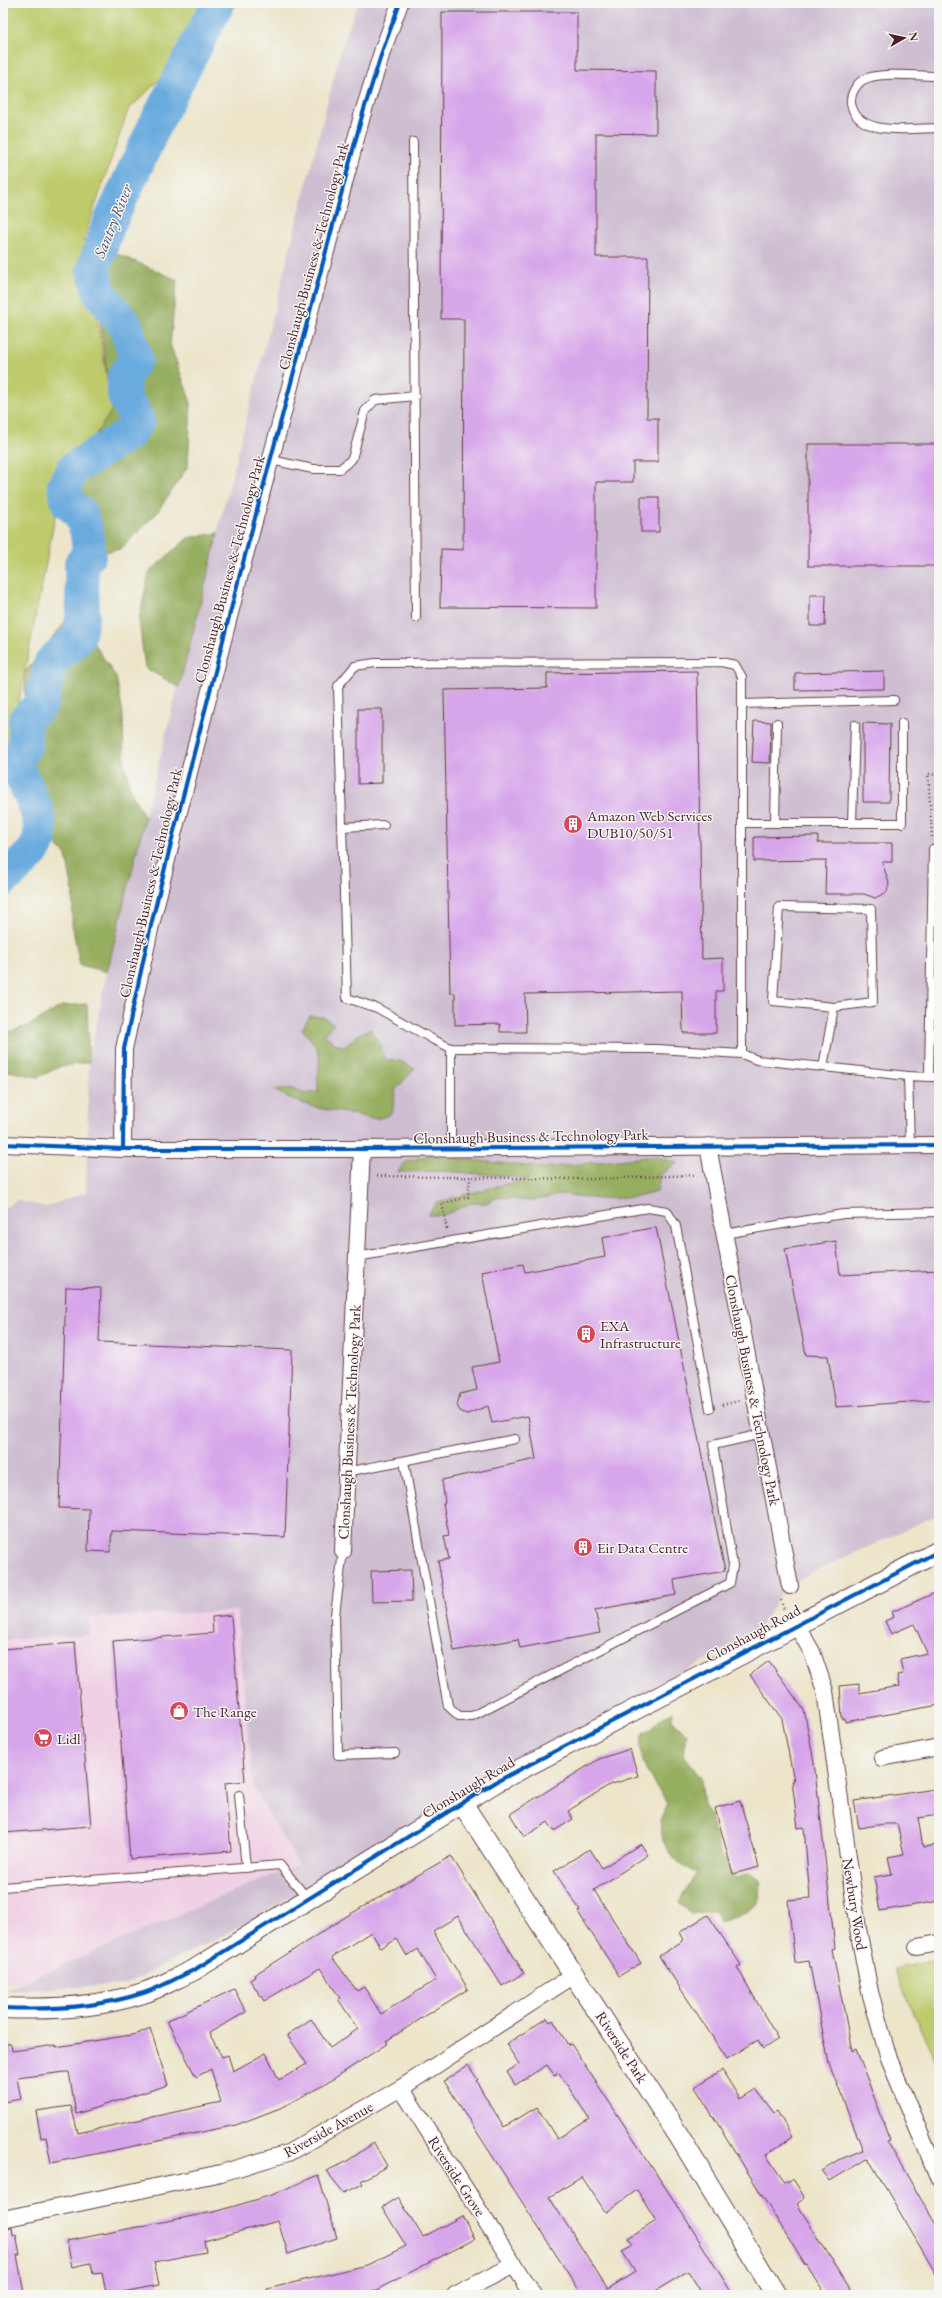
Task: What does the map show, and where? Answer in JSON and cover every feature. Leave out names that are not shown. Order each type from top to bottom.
[{"type":"street","name":"Clonshaugh Business & Technology Park","points":[[124,1149],[124,1049],[172,835],[362,116],[383,49],[400,3]]},
{"type":"street","name":"Clonshaugh Business & Technology Park","points":[[3,1144],[124,1149],[451,1149],[939,1145]]},
{"type":"street","name":"Clonshaugh Business & Technology Park","points":[[708,1146],[790,1586]]},
{"type":"street","name":"Clonshaugh Business & Technology Park","points":[[343,1551],[362,1149]]},
{"type":"street","name":"Clonshaugh Road","points":[[3,2008],[31,2010],[94,2006],[141,1994],[194,1970],[496,1782],[793,1625],[939,1551]]},
{"type":"street","name":"Newbury Wood","points":[[793,1625],[812,1652],[825,1691],[855,1907],[870,1992],[889,2059],[916,2128],[939,2179]]},
{"type":"street","points":[[882,1758],[939,1747]]},
{"type":"street","name":"Riverside Park","points":[[462,1803],[679,2136],[776,2295]]},
{"type":"street","points":[[917,1947],[939,1943]]},
{"type":"street","name":"Riverside Avenue","points":[[3,2219],[221,2173],[288,2153],[401,2088],[574,1974]]},
{"type":"street","name":"Riverside Grove","points":[[401,2088],[533,2295]]},
{"type":"street","points":[[455,2295],[514,2265]]},
{"type":"lane","points":[[939,76],[877,76],[863,80],[854,89],[850,100],[852,112],[860,120],[870,125],[882,128],[939,128]]},
{"type":"lane","points":[[413,142],[416,618]]},
{"type":"lane","points":[[271,460],[313,469],[340,469],[352,459],[365,411],[375,400],[415,396]]},
{"type":"lane","points":[[742,1054],[742,677],[735,665],[721,662],[375,662],[355,666],[338,686],[347,998],[377,1008],[451,1048],[657,1049],[742,1054],[757,1060],[908,1076],[939,1077]]},
{"type":"lane","points":[[742,704],[894,700]]},
{"type":"lane","points":[[775,823],[777,723]]},
{"type":"lane","points":[[742,823],[902,823],[902,723]]},
{"type":"lane","points":[[852,823],[855,725]]},
{"type":"lane","points":[[341,827],[384,825]]},
{"type":"lane","points":[[929,1077],[933,849]]},
{"type":"lane","points":[[779,908],[871,909],[873,1002],[834,1007],[773,1001],[779,908]]},
{"type":"lane","points":[[823,1067],[834,1007]]},
{"type":"lane","points":[[451,1048],[451,1149]]},
{"type":"lane","points":[[908,1076],[910,1145]]},
{"type":"lane","points":[[356,1257],[648,1208],[667,1211],[676,1226],[710,1409]]},
{"type":"lane","points":[[724,1234],[843,1214],[939,1212]]},
{"type":"lane","points":[[404,1461],[448,1706],[459,1716],[472,1716],[730,1583],[733,1566],[713,1445],[762,1434]]},
{"type":"lane","points":[[347,1470],[356,1470],[515,1439]]},
{"type":"lane","points":[[343,1551],[335,1615],[338,1755],[395,1753]]},
{"type":"lane","points":[[239,1795],[246,1868]]},
{"type":"lane","points":[[3,1887],[280,1865],[308,1899]]},
{"type":"path","points":[[933,849],[928,774],[939,775]]},
{"type":"path","points":[[360,1176],[592,1179],[714,1174]]},
{"type":"path","points":[[450,1241],[442,1204],[468,1197],[470,1178]]},
{"type":"path","points":[[710,1409],[755,1398]]},
{"type":"path","points":[[790,1586],[780,1601],[793,1625]]},
{"type":"shaded area","points":[[358,3],[939,3],[939,1514],[786,1585],[759,1629],[224,1935],[124,1985],[3,1991],[298,1864],[253,1787],[237,1611],[90,1617],[90,1635],[3,1640],[3,1209],[17,1200],[46,1207],[86,1192],[89,1062],[113,941],[342,45]]},
{"type":"shaded area","points":[[237,1611],[253,1787],[298,1864],[64,1982],[3,1982],[3,1640],[90,1635],[89,1617]]},
{"type":"green space","points":[[3,3],[239,3],[128,110],[84,239],[112,410],[60,491],[3,783]]},
{"type":"green space","points":[[84,239],[177,280],[170,344],[191,403],[188,466],[156,514],[121,549],[89,555],[74,538],[68,503],[74,468],[112,410],[93,270]]},
{"type":"green space","points":[[218,533],[179,687],[145,668],[139,620],[149,572],[188,538]]},
{"type":"green space","points":[[66,621],[91,639],[116,677],[123,714],[124,763],[132,794],[145,818],[107,972],[80,965],[72,924],[73,891],[66,855],[41,830],[36,810],[15,761],[25,745],[25,672]]},
{"type":"green space","points":[[87,1004],[89,1062],[60,1067],[38,1077],[8,1071],[3,1065],[3,1036],[6,1033],[30,1025],[62,1006]]},
{"type":"green space","points":[[310,1016],[323,1017],[334,1024],[324,1034],[334,1043],[345,1047],[356,1036],[370,1029],[381,1045],[384,1059],[400,1061],[415,1069],[396,1089],[392,1113],[374,1119],[355,1114],[327,1110],[310,1106],[274,1090],[289,1088],[305,1094],[318,1092],[318,1053],[316,1047],[302,1029]]},
{"type":"green space","points":[[429,1155],[543,1168],[655,1156],[677,1163],[660,1175],[657,1192],[637,1197],[598,1199],[565,1194],[530,1201],[499,1197],[485,1203],[472,1203],[444,1215],[428,1215],[437,1202],[529,1178],[444,1171],[398,1172],[405,1162]]},
{"type":"green space","points":[[673,1712],[672,1719],[686,1735],[683,1755],[701,1778],[704,1806],[711,1815],[713,1830],[727,1865],[735,1879],[749,1873],[760,1880],[761,1890],[756,1904],[751,1909],[737,1917],[720,1922],[716,1910],[692,1914],[679,1903],[697,1872],[683,1866],[672,1857],[663,1840],[660,1821],[668,1803],[651,1779],[643,1761],[641,1742],[643,1733],[664,1716]]},
{"type":"green space","points":[[939,1959],[939,2069],[894,1969]]},
{"type":"building","points":[[442,12],[577,12],[577,70],[656,71],[656,134],[596,133],[596,257],[648,257],[647,418],[658,418],[658,462],[633,462],[633,482],[596,482],[596,608],[440,607],[441,549],[463,550],[464,319],[441,319]]},
{"type":"building","points":[[808,444],[939,444],[939,566],[808,566]]},
{"type":"building","points":[[641,497],[659,497],[659,532],[641,532]]},
{"type":"building","points":[[810,595],[826,595],[825,626],[810,626]]},
{"type":"building","name":"Amazon Web Services DUB10/50/51","points":[[697,671],[702,959],[723,958],[723,991],[716,991],[716,1033],[683,1033],[682,991],[525,994],[526,1032],[500,1032],[500,1024],[455,1025],[455,993],[450,993],[444,690],[547,688],[547,673]]},
{"type":"building","points":[[884,671],[884,689],[795,690],[795,673]]},
{"type":"building","points":[[358,709],[382,709],[382,783],[358,784]]},
{"type":"building","points":[[754,721],[771,722],[770,763],[752,762]]},
{"type":"building","points":[[863,723],[890,724],[889,802],[863,802]]},
{"type":"building","points":[[818,836],[818,843],[892,843],[892,862],[882,862],[889,883],[887,892],[875,898],[864,894],[825,894],[826,860],[754,861],[754,837]]},
{"type":"building","points":[[656,1227],[725,1571],[674,1580],[676,1595],[595,1610],[600,1633],[520,1648],[518,1639],[454,1651],[438,1561],[449,1559],[444,1536],[449,1535],[443,1503],[445,1503],[442,1480],[536,1459],[528,1416],[492,1423],[488,1406],[467,1414],[460,1411],[457,1405],[460,1394],[477,1390],[472,1367],[499,1362],[482,1272],[523,1264],[525,1272],[605,1257],[602,1238]]},
{"type":"building","points":[[836,1241],[840,1275],[939,1270],[939,1400],[836,1407],[828,1356],[806,1355],[785,1249]]},
{"type":"building","points":[[66,1287],[101,1288],[99,1342],[292,1350],[285,1537],[112,1531],[110,1552],[88,1551],[89,1509],[59,1508]]},
{"type":"building","points":[[411,1570],[412,1601],[372,1602],[371,1571]]},
{"type":"building","points":[[939,1591],[939,1705],[845,1722],[845,1719],[842,1719],[840,1686],[859,1684],[859,1693],[899,1686],[897,1675],[903,1674],[900,1659],[927,1653],[914,1624],[891,1634],[885,1621],[894,1617],[892,1612]]},
{"type":"building","name":"The Range","points":[[231,1615],[245,1781],[225,1783],[231,1851],[130,1859],[113,1641],[213,1633],[212,1617]]},
{"type":"building","name":"Lidl","points":[[75,1643],[91,1826],[3,1833],[3,1649]]},
{"type":"building","points":[[769,1661],[804,1710],[814,1762],[835,1948],[832,1949],[852,2051],[856,2049],[890,2140],[887,2141],[939,2230],[939,2279],[868,2158],[830,2181],[822,2170],[838,2160],[863,2150],[829,2064],[809,1961],[795,1963],[788,1900],[810,1898],[804,1827],[798,1828],[792,1781],[794,1781],[782,1719],[750,1675]]},
{"type":"building","points":[[630,1749],[638,1776],[609,1785],[568,1811],[573,1819],[554,1831],[548,1822],[524,1837],[510,1814],[599,1759]]},
{"type":"building","points":[[935,1789],[939,1815],[918,1818],[923,1847],[939,1845],[939,1901],[880,1911],[874,1877],[892,1874],[888,1857],[904,1854],[897,1824],[884,1824],[859,1828],[854,1801]]},
{"type":"building","points":[[740,1801],[759,1867],[733,1874],[715,1808]]},
{"type":"building","points":[[641,1844],[648,1855],[594,1890],[641,1963],[619,1976],[578,1912],[580,1910],[554,1871],[590,1849],[602,1868]]},
{"type":"building","points":[[451,1856],[524,1973],[502,1986],[458,1916],[433,1931],[468,1989],[386,2041],[388,2043],[324,2085],[280,2108],[236,2125],[51,2163],[46,2137],[41,2138],[36,2111],[71,2106],[78,2133],[221,2102],[211,2069],[196,2077],[167,2021],[234,1989],[246,2012],[209,2033],[222,2057],[228,2055],[233,2071],[266,2053],[279,2080],[307,2064],[287,2035],[311,2019],[330,2048],[358,2029],[320,1968],[264,2001],[250,1980],[255,1977],[254,1975],[347,1916]],"holes":[[[371,1932],[381,1948],[397,1939],[407,1956],[418,1949],[436,1980],[381,2014],[364,1987],[357,1991],[332,1957]]]},
{"type":"building","points":[[708,1915],[741,1965],[737,1967],[778,2039],[763,2049],[758,2040],[727,2059],[659,1956],[684,1940],[680,1932]]},
{"type":"building","points":[[547,2018],[550,2022],[553,2020],[568,2045],[571,2044],[684,2216],[733,2295],[703,2295],[688,2271],[649,2295],[582,2295],[444,2081],[468,2065],[504,2127],[537,2107],[557,2139],[589,2118],[559,2073],[555,2076],[547,2065],[515,2085],[507,2072],[519,2064],[506,2044]],"holes":[[[582,2177],[604,2210],[607,2212],[637,2190],[656,2220],[628,2238],[633,2245],[622,2251],[635,2272],[608,2289],[549,2197]]]},
{"type":"building","points":[[150,2028],[168,2085],[76,2114],[69,2072],[65,2072],[17,2078],[21,2099],[3,2102],[3,2044],[11,2044],[12,2051],[56,2045],[56,2047],[137,2034]]},
{"type":"building","points":[[722,2070],[740,2099],[756,2089],[774,2113],[777,2111],[792,2137],[766,2155],[785,2183],[793,2179],[805,2198],[797,2204],[854,2295],[826,2295],[807,2265],[805,2265],[695,2087]]},
{"type":"building","points":[[374,2143],[387,2166],[361,2181],[363,2184],[344,2193],[326,2171],[344,2163]]},
{"type":"building","points":[[318,2175],[337,2238],[288,2254],[278,2221],[204,2241],[206,2252],[154,2262],[159,2285],[107,2295],[102,2273],[93,2274],[91,2263],[72,2267],[67,2241],[218,2211],[272,2195]]},
{"type":"building","points":[[398,2197],[423,2237],[462,2216],[475,2239],[376,2290],[358,2295],[267,2295],[267,2289],[367,2265],[406,2246],[382,2207]]},
{"type":"building","points":[[12,2227],[13,2236],[16,2235],[20,2255],[17,2255],[24,2292],[3,2295],[3,2228]]},
{"type":"waterway","name":"Santry River","points":[[3,880],[31,854],[39,840],[40,829],[35,805],[15,761],[25,746],[25,720],[41,704],[51,662],[78,638],[83,614],[81,564],[89,555],[87,532],[80,513],[68,503],[64,485],[74,468],[130,433],[138,421],[124,396],[124,376],[136,359],[126,326],[100,293],[93,270],[109,224],[155,125],[218,3]]},
{"type":"cycle path","points":[[123,1149],[124,1049],[151,925],[239,578],[362,116],[383,49],[400,3]]},
{"type":"cycle path","points":[[3,1144],[123,1149],[939,1145]]},
{"type":"cycle path","points":[[3,2008],[38,2009],[72,2007],[123,1999],[147,1992],[194,1970],[496,1782],[939,1551]]},
{"type":"place","name":"Amazon Web Services DUB10/50/51","points":[[573,824]]},
{"type":"place","name":"EXA Infrastructure","points":[[586,1334]]},
{"type":"place","name":"Eir Data Centre","points":[[583,1547]]},
{"type":"place","name":"The Range","points":[[179,1711]]},
{"type":"place","name":"Lidl","points":[[43,1738]]}]
